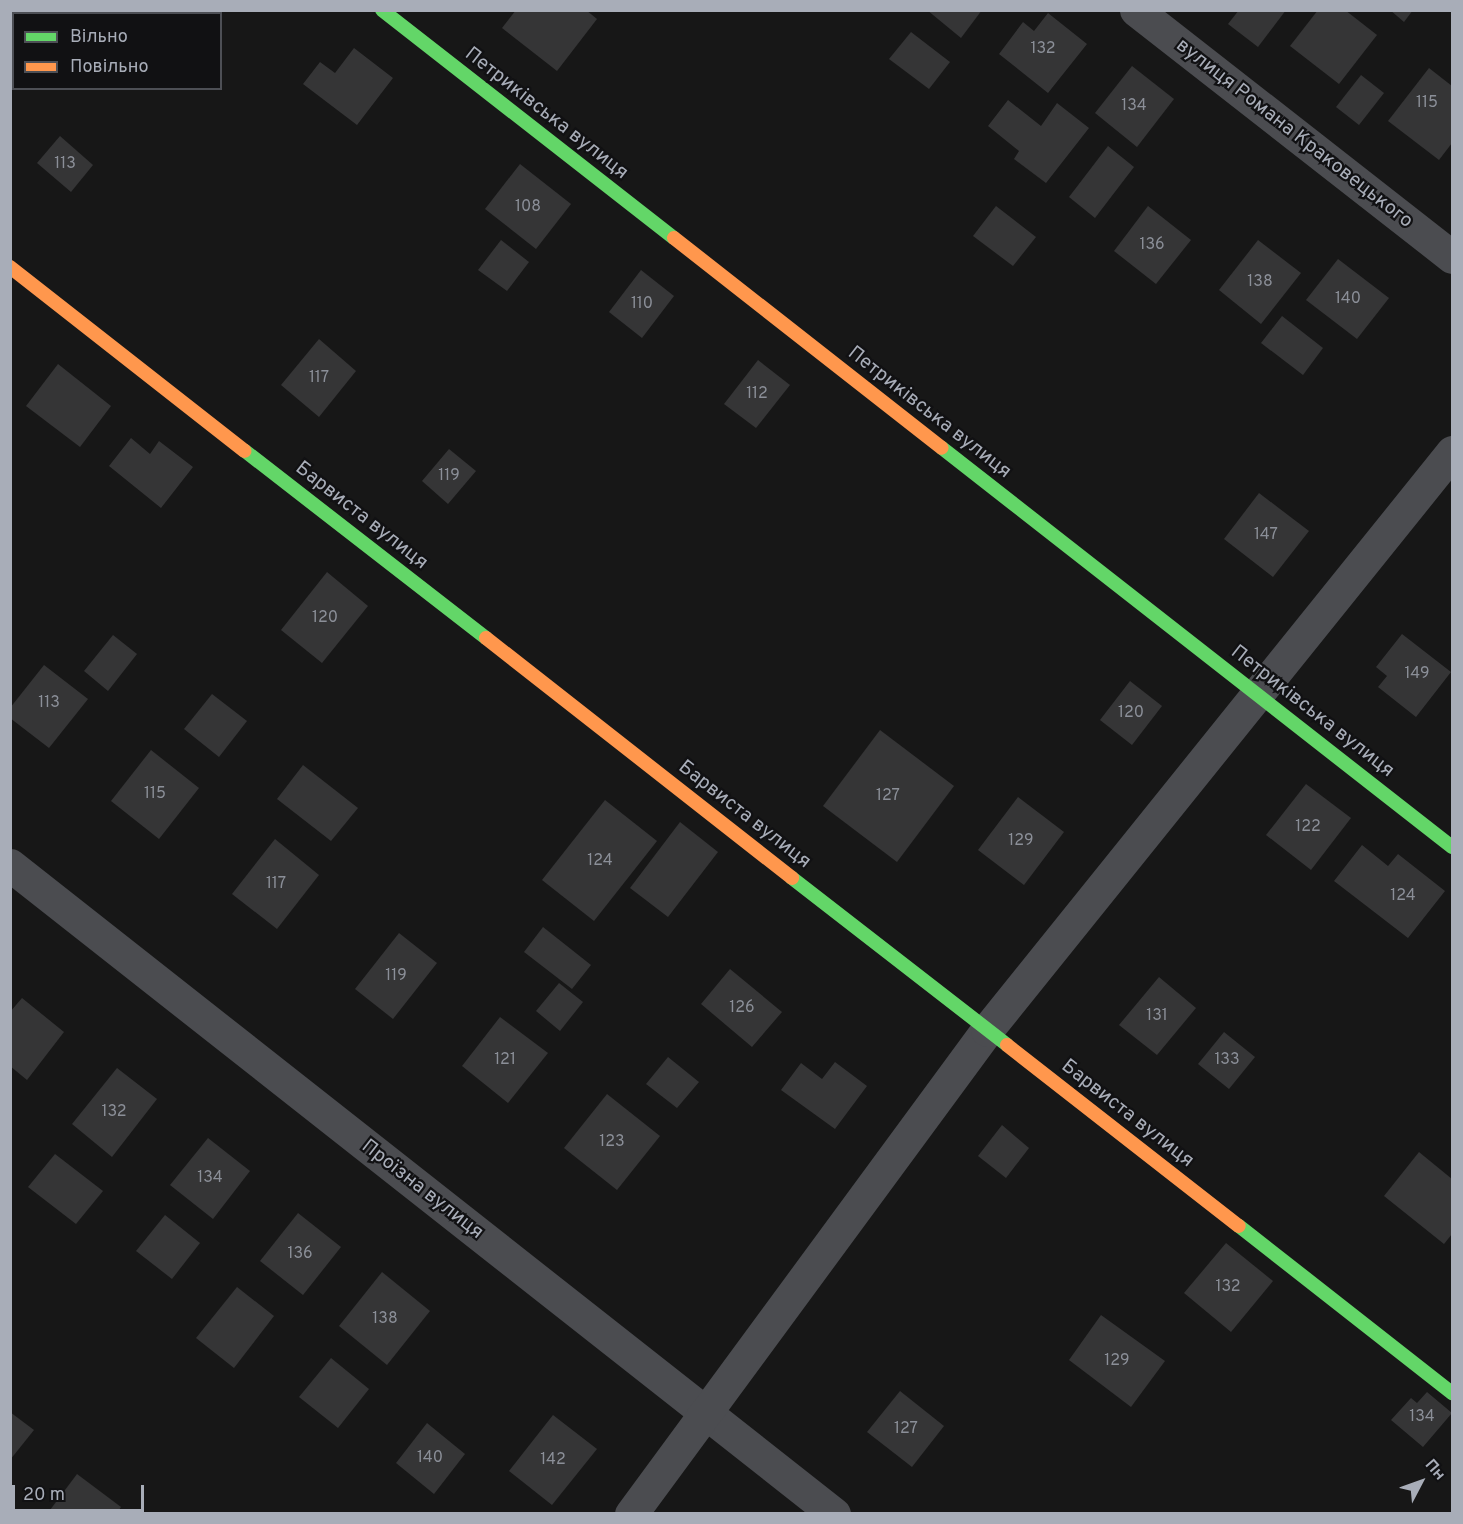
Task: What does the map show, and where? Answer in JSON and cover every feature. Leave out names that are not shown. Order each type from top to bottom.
[{"type":"street","name":"Петриківська вулиця","points":[[382,10],[1452,847]]},
{"type":"street","name":"вулиця Романа Краковецького","points":[[1136,10],[1452,257]]},
{"type":"street","name":"Барвиста вулиця","points":[[10,267],[1452,1393]]},
{"type":"street","points":[[632,1514],[987,1030],[1452,452]]},
{"type":"street","name":"Проїзна вулиця","points":[[10,865],[834,1514]]},
{"type":"building","points":[[516,10],[586,10],[597,19],[557,71],[502,28]]},
{"type":"building","points":[[927,10],[982,10],[961,38]]},
{"type":"building","points":[[1239,10],[1286,10],[1258,47],[1228,24]]},
{"type":"building","points":[[1318,10],[1345,10],[1377,35],[1339,84],[1290,46]]},
{"type":"building","points":[[1390,10],[1413,10],[1404,22]]},
{"type":"building","points":[[1048,13],[1087,44],[1048,93],[999,54],[1023,22],[1034,31]]},
{"type":"building","points":[[911,32],[950,62],[929,89],[889,59]]},
{"type":"building","points":[[354,48],[393,78],[357,125],[303,84],[320,62],[335,73]]},
{"type":"building","points":[[1132,66],[1174,99],[1137,147],[1095,113]]},
{"type":"building","points":[[1429,68],[1452,86],[1452,143],[1439,160],[1388,121]]},
{"type":"building","points":[[1361,75],[1384,93],[1359,125],[1336,107]]},
{"type":"building","points":[[1008,100],[1041,126],[1057,103],[1089,128],[1046,183],[1014,159],[1019,151],[988,126]]},
{"type":"building","points":[[60,136],[93,165],[71,192],[37,163]]},
{"type":"building","points":[[1108,146],[1134,167],[1095,218],[1069,197]]},
{"type":"building","points":[[520,164],[571,204],[536,249],[485,209]]},
{"type":"building","points":[[996,206],[1036,237],[1013,266],[973,236]]},
{"type":"building","points":[[1148,206],[1191,240],[1156,284],[1114,251]]},
{"type":"building","points":[[501,240],[529,262],[507,291],[478,270]]},
{"type":"building","points":[[1258,240],[1301,273],[1261,324],[1219,290]]},
{"type":"building","points":[[1338,259],[1389,298],[1357,339],[1306,300]]},
{"type":"building","points":[[641,270],[674,296],[642,338],[609,312]]},
{"type":"building","points":[[1282,316],[1323,348],[1303,375],[1261,343]]},
{"type":"building","points":[[319,339],[356,371],[319,417],[281,385]]},
{"type":"building","points":[[758,360],[790,385],[756,428],[724,404]]},
{"type":"building","points":[[58,364],[111,406],[80,447],[26,406]]},
{"type":"building","points":[[131,438],[150,454],[159,441],[193,467],[161,508],[109,466]]},
{"type":"building","points":[[449,449],[476,471],[448,504],[422,481]]},
{"type":"building","points":[[1259,493],[1309,531],[1273,577],[1224,539]]},
{"type":"building","points":[[327,572],[368,606],[322,663],[281,630]]},
{"type":"building","points":[[1402,634],[1451,672],[1416,717],[1378,687],[1387,676],[1376,667]]},
{"type":"building","points":[[113,635],[137,654],[108,691],[84,671]]},
{"type":"building","points":[[44,665],[88,699],[49,748],[10,718],[10,708]]},
{"type":"building","points":[[1130,681],[1162,706],[1132,745],[1100,720]]},
{"type":"building","points":[[212,694],[247,721],[219,757],[184,729]]},
{"type":"building","points":[[880,730],[954,786],[897,862],[823,806]]},
{"type":"building","points":[[151,750],[199,788],[159,839],[111,801]]},
{"type":"building","points":[[303,765],[358,808],[331,841],[277,799]]},
{"type":"building","points":[[1306,784],[1351,818],[1311,870],[1266,835]]},
{"type":"building","points":[[1018,797],[1064,832],[1024,885],[978,850]]},
{"type":"building","points":[[605,800],[657,841],[594,921],[542,880]]},
{"type":"building","points":[[680,822],[718,852],[668,917],[630,888]]},
{"type":"building","points":[[275,839],[319,875],[277,929],[232,894]]},
{"type":"building","points":[[1362,845],[1388,866],[1398,854],[1445,891],[1408,938],[1334,881]]},
{"type":"building","points":[[543,927],[591,965],[572,989],[524,952]]},
{"type":"building","points":[[399,933],[437,963],[393,1019],[355,989]]},
{"type":"building","points":[[730,969],[782,1012],[752,1047],[701,1004]]},
{"type":"building","points":[[1159,977],[1196,1008],[1157,1055],[1119,1025]]},
{"type":"building","points":[[559,983],[583,1002],[560,1031],[536,1011]]},
{"type":"building","points":[[22,998],[64,1032],[27,1080],[10,1066],[10,1012]]},
{"type":"building","points":[[500,1017],[548,1053],[508,1103],[462,1066]]},
{"type":"building","points":[[1224,1032],[1255,1057],[1229,1089],[1198,1064]]},
{"type":"building","points":[[668,1057],[699,1082],[677,1108],[646,1084]]},
{"type":"building","points":[[835,1062],[867,1086],[835,1129],[781,1090],[801,1063],[822,1079]]},
{"type":"building","points":[[117,1068],[157,1099],[112,1157],[72,1124]]},
{"type":"building","points":[[607,1094],[660,1136],[617,1190],[564,1148]]},
{"type":"building","points":[[1002,1125],[1029,1148],[1006,1178],[978,1156]]},
{"type":"building","points":[[208,1138],[250,1171],[213,1219],[170,1185]]},
{"type":"building","points":[[1419,1152],[1452,1179],[1452,1234],[1444,1244],[1384,1196]]},
{"type":"building","points":[[55,1154],[103,1191],[76,1224],[28,1187]]},
{"type":"building","points":[[298,1213],[341,1247],[303,1295],[260,1261]]},
{"type":"building","points":[[165,1215],[200,1243],[172,1279],[136,1251]]},
{"type":"building","points":[[1226,1243],[1273,1281],[1231,1332],[1184,1293]]},
{"type":"building","points":[[382,1272],[430,1311],[387,1365],[339,1326]]},
{"type":"building","points":[[237,1287],[274,1316],[234,1368],[196,1338]]},
{"type":"building","points":[[1101,1315],[1165,1361],[1131,1407],[1069,1360]]},
{"type":"building","points":[[331,1358],[369,1389],[338,1428],[299,1397]]},
{"type":"building","points":[[900,1391],[944,1426],[912,1467],[867,1432]]},
{"type":"building","points":[[1427,1392],[1452,1413],[1423,1447],[1391,1420],[1411,1398],[1417,1403]]},
{"type":"building","points":[[10,1412],[34,1430],[10,1460]]},
{"type":"building","points":[[553,1415],[597,1449],[552,1505],[509,1471]]},
{"type":"building","points":[[427,1423],[465,1454],[434,1494],[396,1463]]},
{"type":"building","points":[[77,1474],[121,1507],[116,1514],[47,1514]]},
{"type":"traffic: fast","points":[[382,10],[674,238]]},
{"type":"traffic: fast","points":[[942,448],[1452,847]]},
{"type":"traffic: fast","points":[[245,451],[486,638]]},
{"type":"traffic: fast","points":[[792,878],[1007,1045]]},
{"type":"traffic: fast","points":[[1239,1226],[1452,1393]]},
{"type":"traffic: slow","points":[[674,238],[942,448]]},
{"type":"traffic: slow","points":[[10,267],[245,451]]},
{"type":"traffic: slow","points":[[486,638],[792,878]]},
{"type":"traffic: slow","points":[[1007,1045],[1239,1226]]}]
